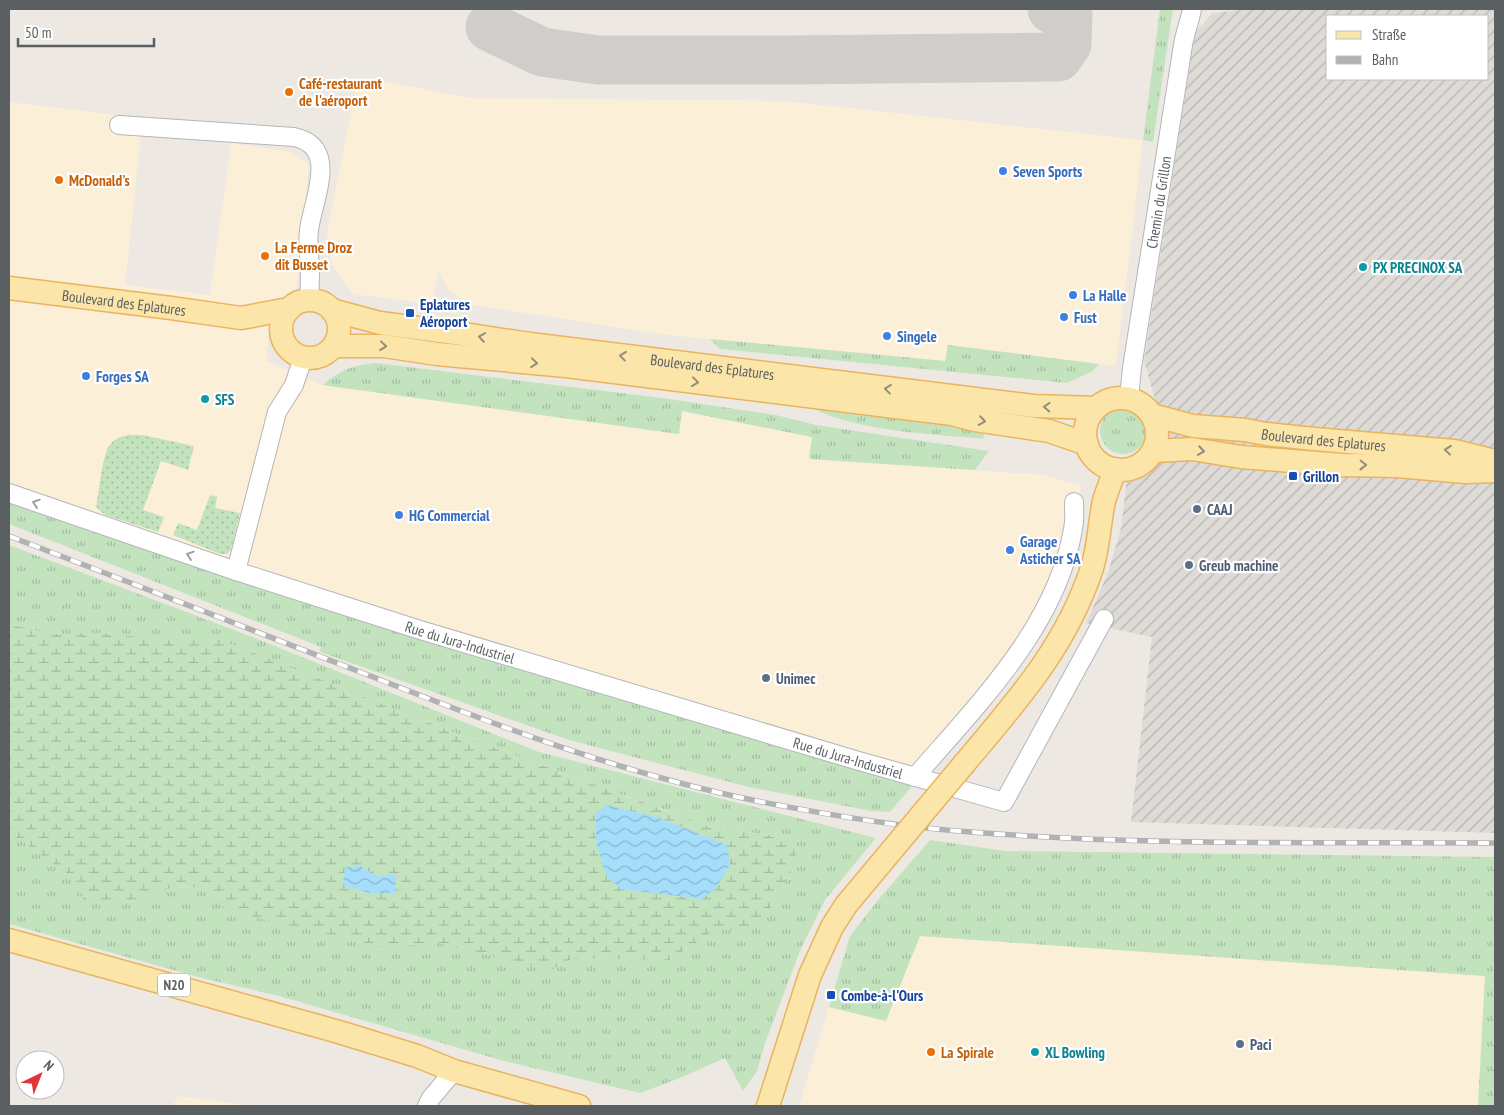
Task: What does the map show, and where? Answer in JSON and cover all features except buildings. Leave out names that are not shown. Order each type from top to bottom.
[{"type":"main road","name":"Boulevard des Eplatures","points":[[9,288],[241,318],[289,309]]},
{"type":"main road","points":[[310,300],[318,301],[332,310],[339,323],[338,339],[334,346],[324,356],[310,359],[291,352],[283,340],[281,324],[289,309],[302,301],[310,300]]},
{"type":"main road","name":"Boulevard des Eplatures","points":[[332,310],[380,324],[530,344],[1034,406],[1096,408]]},
{"type":"main road","name":"Boulevard des Eplatures","points":[[241,318],[283,340]]},
{"type":"main road","name":"Boulevard des Eplatures","points":[[334,346],[384,346],[437,354],[566,366],[952,414],[975,420],[1049,431],[1087,444]]},
{"type":"main road","points":[[1114,398],[1129,398],[1142,404],[1152,415],[1156,422],[1157,437],[1149,457],[1130,469],[1116,469],[1100,462],[1094,457],[1087,444],[1086,429],[1091,414],[1096,408],[1114,398]]},
{"type":"main road","name":"Boulevard des Eplatures","points":[[1152,415],[1193,426],[1245,430],[1314,440],[1454,451],[1495,461]]},
{"type":"main road","name":"Boulevard des Eplatures","points":[[1153,451],[1192,449],[1241,457],[1342,465],[1397,466],[1466,472],[1495,471]]},
{"type":"main road","points":[[768,1106],[810,975],[832,927],[846,905],[1035,678],[1063,635],[1076,610],[1088,579],[1096,553],[1104,500],[1116,469]]},
{"type":"main road","name":"N20","points":[[9,940],[339,1032],[417,1056],[454,1071],[578,1106]]},
{"type":"street","points":[[1191,16],[1205,9]]},
{"type":"street","name":"Chemin du Grillon","points":[[1129,398],[1132,368],[1185,32],[1191,16]]},
{"type":"street","points":[[119,125],[305,139],[314,148],[320,160],[322,171],[309,229],[310,300]]},
{"type":"street","points":[[236,571],[277,412],[294,384],[303,358]]},
{"type":"street","name":"Rue du Jura-Industriel","points":[[9,493],[236,571],[417,630],[1004,802],[1104,619]]},
{"type":"street","name":"Rue du Jura-Industriel","points":[[916,777],[1002,674],[1027,640],[1055,586],[1067,556],[1074,528],[1074,502]]},
{"type":"street","points":[[427,1106],[431,1098],[454,1071]]},
{"type":"shaded area","points":[[1249,9],[1495,9],[1495,833],[1131,822],[1152,637],[1086,623],[1108,573],[1121,528],[1127,478],[1159,456],[1159,413],[1144,361],[1195,32],[1213,13]]},
{"type":"shaded area","points":[[367,78],[469,98],[784,101],[1143,140],[1116,366],[949,345],[946,361],[667,335],[468,304],[448,289],[439,268],[432,304],[353,294],[332,266],[327,233],[357,83]]},
{"type":"shaded area","points":[[9,102],[142,118],[125,285],[210,295],[231,143],[292,152],[309,164],[297,288],[270,303],[267,361],[322,385],[678,434],[682,411],[812,437],[809,459],[1044,475],[1081,486],[1075,540],[1061,586],[940,754],[919,788],[242,581],[9,500]]},
{"type":"shaded area","points":[[919,936],[1485,976],[1478,1106],[799,1106],[829,1007],[886,1021]]},
{"type":"shaded area","points":[[178,1096],[250,1106],[173,1106]]},
{"type":"green space","points":[[1160,9],[1173,9],[1153,142],[1143,140]]},
{"type":"green space","points":[[710,339],[945,361],[948,345],[1099,364],[1093,371],[1067,383],[720,349]]},
{"type":"green space","points":[[376,363],[662,398],[776,415],[816,425],[989,451],[975,470],[809,459],[812,437],[682,411],[679,434],[322,385],[347,369]]},
{"type":"green space","points":[[808,406],[986,427],[983,439],[911,432],[857,424]]},
{"type":"green space","points":[[1123,408],[1136,412],[1142,418],[1146,431],[1142,444],[1136,450],[1123,454],[1110,450],[1104,444],[1100,431],[1104,418],[1110,412]]},
{"type":"green space","points":[[142,435],[194,446],[188,470],[161,461],[143,510],[164,517],[158,532],[105,515],[96,507],[103,466],[109,446],[120,437]]},
{"type":"green space","points":[[210,495],[217,497],[215,508],[240,513],[231,550],[227,554],[220,554],[173,535],[178,523],[197,530]]},
{"type":"green space","points":[[9,500],[242,581],[912,786],[890,812],[871,811],[749,787],[569,740],[320,652],[321,647],[9,524]]},
{"type":"green space","points":[[9,545],[242,633],[539,752],[876,838],[825,900],[800,951],[765,1043],[757,1071],[743,1091],[725,1058],[640,1093],[504,1061],[279,996],[202,978],[9,924]],"holes":[[[376,702],[707,826],[769,835],[758,930],[716,930],[668,960],[574,958],[551,970],[319,882],[170,888]]]},
{"type":"green space","points":[[9,625],[56,634],[101,633],[186,642],[214,637],[455,733],[707,826],[769,835],[797,849],[793,868],[758,930],[716,930],[669,960],[574,958],[551,970],[433,942],[389,949],[225,910],[204,887],[170,888],[138,900],[85,902],[70,875],[9,832]]},
{"type":"green space","points":[[930,840],[1006,851],[1495,857],[1495,1106],[1478,1106],[1485,976],[920,936],[886,1021],[829,1007],[850,936],[878,900]]},
{"type":"water","points":[[606,805],[660,818],[727,845],[730,865],[715,889],[702,899],[621,889],[606,875],[596,842],[596,813]]},
{"type":"water","points":[[360,866],[376,876],[396,874],[395,893],[369,893],[343,885],[345,867]]},
{"type":"taxiway","points":[[490,27],[542,52],[598,60],[1058,57],[1067,44],[1068,15],[1052,9]]},
{"type":"railway","points":[[9,536],[512,730],[658,777],[757,801],[890,824],[944,830],[1036,836],[1167,841],[1495,843]]},
{"type":"place","name":"Café-restaurant de l'aéroport","points":[[289,92]]},
{"type":"place","name":"Seven Sports","points":[[1003,171]]},
{"type":"place","name":"McDonald's","points":[[59,180]]},
{"type":"place","name":"La Ferme Droz dit Busset","points":[[265,256]]},
{"type":"place","name":"PX PRECINOX SA","points":[[1363,267]]},
{"type":"place","name":"La Halle","points":[[1073,295]]},
{"type":"place","name":"Eplatures Aéroport","points":[[410,313]]},
{"type":"place","name":"Fust","points":[[1064,317]]},
{"type":"place","name":"Singele","points":[[887,336]]},
{"type":"place","name":"Forges SA","points":[[86,376]]},
{"type":"place","name":"SFS","points":[[205,399]]},
{"type":"place","name":"Grillon","points":[[1293,476]]},
{"type":"place","name":"CAAJ","points":[[1197,509]]},
{"type":"place","name":"HG Commercial","points":[[399,515]]},
{"type":"place","name":"Garage Asticher SA","points":[[1010,550]]},
{"type":"place","name":"Greub machine","points":[[1189,565]]},
{"type":"place","name":"Unimec","points":[[766,678]]},
{"type":"place","name":"Combe-à-l'Ours","points":[[831,995]]},
{"type":"place","name":"Paci","points":[[1240,1044]]},
{"type":"place","name":"La Spirale","points":[[931,1052]]},
{"type":"place","name":"XL Bowling","points":[[1035,1052]]}]
